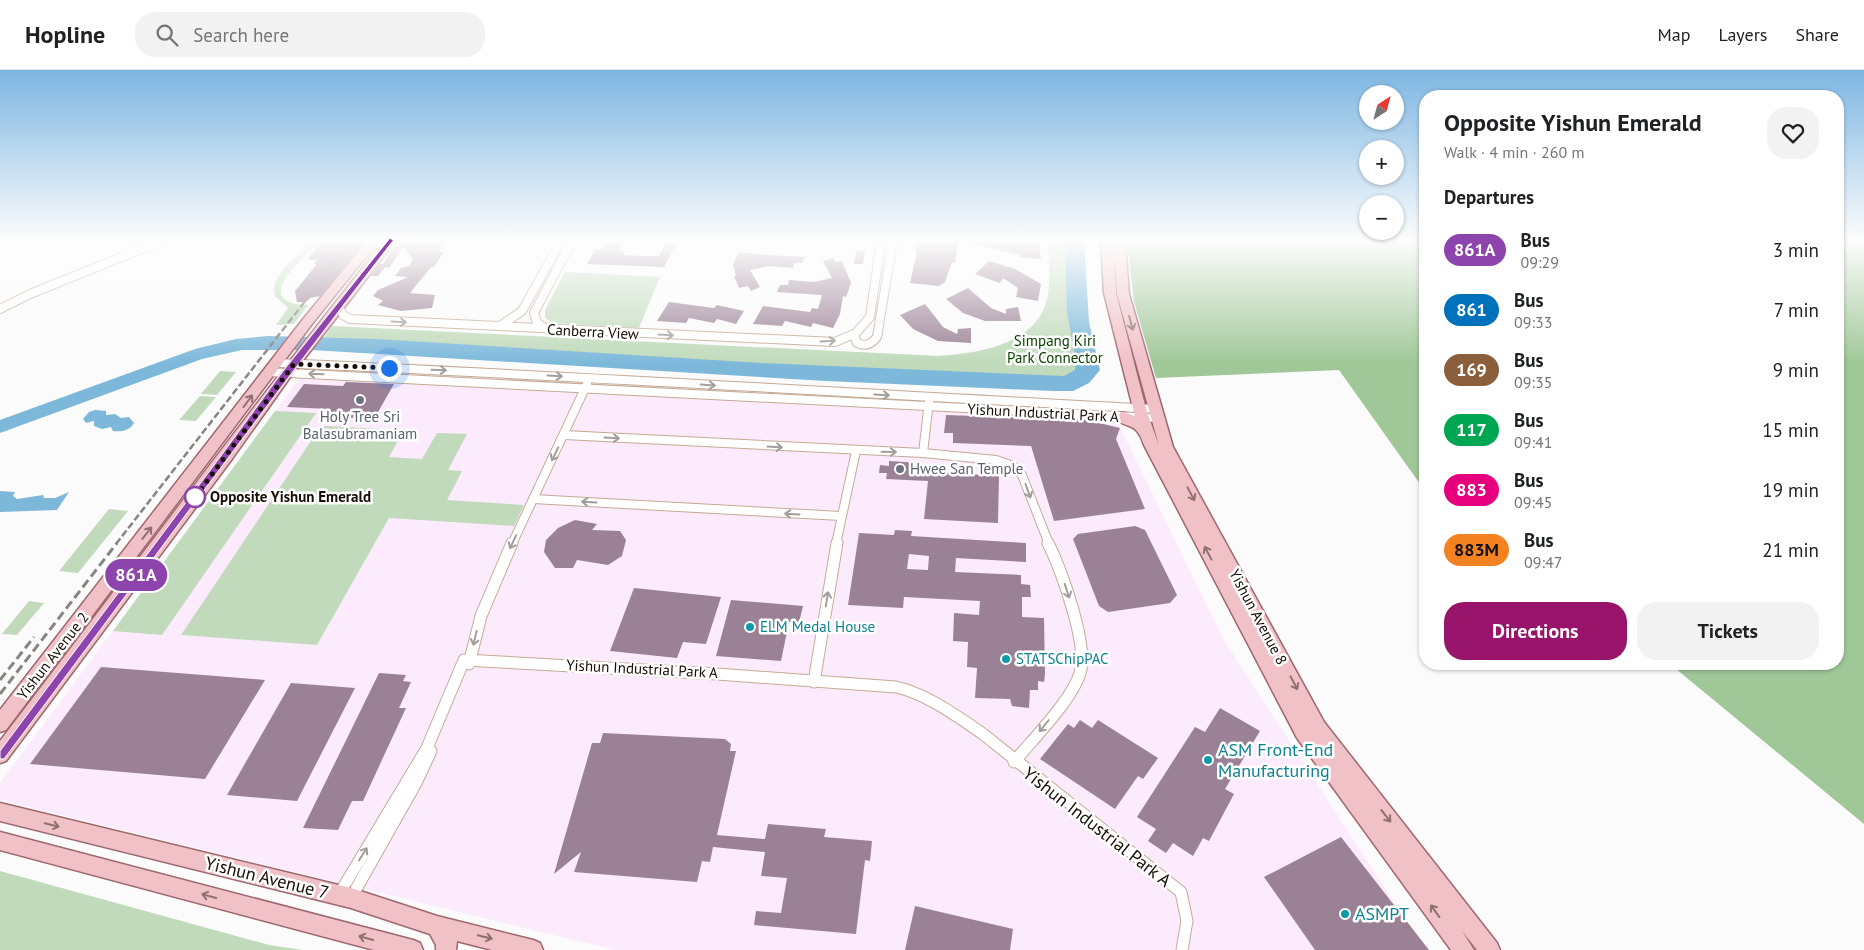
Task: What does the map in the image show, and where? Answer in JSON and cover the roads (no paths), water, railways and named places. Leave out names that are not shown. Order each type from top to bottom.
[{"type":"main road","points":[[283,365],[305,325],[339,282]]},
{"type":"main road","points":[[283,365],[321,327],[358,282]]},
{"type":"main road","name":"Yishun Avenue 8","points":[[1109,282],[1110,293],[1146,413],[1318,728],[1490,950]]},
{"type":"main road","name":"Yishun Avenue 8","points":[[1122,282],[1151,445],[1303,732],[1464,950]]},
{"type":"main road","name":"Yishun Avenue 2","points":[[0,724],[283,365]]},
{"type":"main road","name":"Yishun Avenue 2","points":[[0,755],[227,455],[283,365]]},
{"type":"main road","points":[[1126,405],[1146,413],[1138,423],[1121,412],[1126,405]]},
{"type":"main road","name":"Yishun Avenue 7","points":[[2,811],[344,897],[437,926],[533,950]]},
{"type":"main road","name":"Yishun Avenue 7","points":[[0,841],[413,950]]},
{"type":"main road","points":[[437,926],[447,943],[446,950]]},
{"type":"street","points":[[0,304],[47,282]]},
{"type":"street","points":[[0,309],[59,282]]},
{"type":"street","points":[[500,326],[522,311],[538,282]]},
{"type":"street","points":[[549,330],[537,323],[534,313],[550,282]]},
{"type":"street","points":[[875,282],[870,317],[865,326],[854,335],[857,343],[864,346],[871,344],[877,338],[886,282]]},
{"type":"street","name":"Canberra View","points":[[339,306],[343,315],[350,319],[807,342],[835,342],[854,335]]},
{"type":"street","name":"Yishun Industrial Park A","points":[[283,365],[590,378],[929,402],[986,411],[1121,412]]},
{"type":"street","name":"Yishun Industrial Park A","points":[[283,365],[585,387],[929,402]]},
{"type":"street","points":[[344,897],[416,784],[467,660],[481,616],[498,574],[590,378]]},
{"type":"street","points":[[923,453],[929,402]]},
{"type":"street","name":"Yishun Industrial Park A","points":[[564,435],[923,453],[996,460],[1012,466],[1022,475],[1044,534],[1058,563],[1074,613],[1081,655],[1081,671],[1073,689],[1014,762]]},
{"type":"street","points":[[814,682],[841,516],[856,451]]},
{"type":"street","points":[[533,499],[841,516]]},
{"type":"street","name":"Yishun Industrial Park A","points":[[467,660],[905,689],[953,713],[982,734],[1014,762],[1180,892],[1188,916],[1188,928],[1182,950]]},
{"type":"water","points":[[1066,282],[1087,282],[1089,322],[1100,370],[1089,383],[1073,391],[826,381],[312,350],[242,350],[202,359],[0,433],[0,420],[195,349],[236,339],[268,336],[376,339],[761,363],[1064,376],[1075,370],[1076,362],[1067,312]]},
{"type":"water","points":[[95,410],[106,411],[106,415],[115,414],[121,418],[129,417],[134,423],[130,428],[122,431],[113,431],[111,427],[102,429],[94,426],[94,421],[86,423],[83,419],[89,412]]},
{"type":"water","points":[[0,491],[15,492],[13,496],[17,499],[43,495],[44,498],[55,498],[69,492],[57,510],[0,512]]},
{"type":"railway","points":[[116,544],[320,282]]},
{"type":"railway","points":[[0,694],[117,543]]},
{"type":"railway","points":[[0,680],[34,637]]},
{"type":"place","name":"Holy Tree Sri Balasubramaniam","points":[[360,400]]},
{"type":"place","name":"Hwee San Temple","points":[[900,469]]},
{"type":"place","name":"Opposite Yishun Emerald","points":[[195,497]]},
{"type":"place","name":"ELM Medal House","points":[[750,627]]},
{"type":"place","name":"STATSChipPAC","points":[[1006,659]]},
{"type":"place","name":"ASM Front-End Manufacturing","points":[[1208,760]]},
{"type":"place","name":"ASMPT","points":[[1345,914]]},
{"type":"park label","name":"Simpang Kiri Park Connector","points":[[1055,350]]}]
